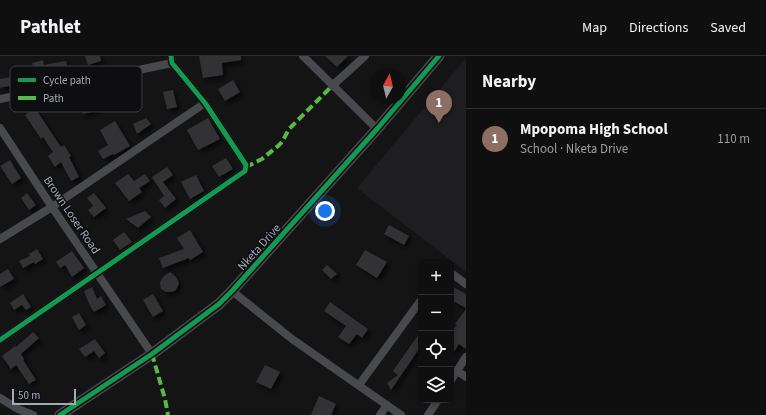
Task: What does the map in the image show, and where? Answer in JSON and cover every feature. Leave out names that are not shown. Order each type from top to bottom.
[{"type":"street","points":[[303,56],[377,129]]},
{"type":"street","points":[[332,86],[365,56]]},
{"type":"street","name":"Nketa Drive","points":[[60,415],[152,354],[219,304],[232,292],[440,56]]},
{"type":"street","points":[[0,340],[245,170],[246,165],[205,103],[172,60],[142,67]]},
{"type":"street","points":[[0,99],[10,97]]},
{"type":"street","points":[[0,239],[52,207],[205,103]]},
{"type":"street","name":"Brown Loser Road","points":[[0,128],[152,354]]},
{"type":"street","points":[[454,275],[466,284]]},
{"type":"street","points":[[232,292],[292,339],[401,415]]},
{"type":"street","points":[[359,385],[418,304]]},
{"type":"street","points":[[454,376],[466,357]]},
{"type":"street","points":[[457,371],[466,377]]},
{"type":"street","points":[[0,398],[18,409],[33,415]]},
{"type":"street","points":[[428,415],[436,403]]},
{"type":"street","points":[[380,415],[387,405]]},
{"type":"shaded area","points":[[466,58],[466,272],[454,263],[454,259],[449,259],[357,188]]},
{"type":"building","points":[[85,56],[100,56],[101,61],[88,65]]},
{"type":"building","points":[[199,56],[241,56],[241,60],[222,63],[223,75],[203,78]]},
{"type":"building","points":[[325,56],[348,56],[337,67]]},
{"type":"building","points":[[43,60],[44,65],[66,61],[67,66],[33,66],[32,63]]},
{"type":"building","points":[[10,77],[10,86],[0,88],[0,79]]},
{"type":"building","points":[[233,80],[240,92],[225,101],[218,89]]},
{"type":"building","points":[[173,90],[177,107],[167,109],[163,92]]},
{"type":"building","points":[[29,112],[38,112],[61,147],[64,145],[71,156],[69,157],[79,177],[71,181],[61,162],[55,167],[48,156],[53,152],[43,137],[41,139],[25,115]]},
{"type":"building","points":[[146,118],[151,124],[137,134],[133,124]]},
{"type":"building","points":[[208,118],[220,139],[198,150],[187,130]]},
{"type":"building","points":[[115,121],[130,146],[103,159],[98,151],[108,145],[100,130]]},
{"type":"building","points":[[226,158],[233,169],[219,177],[212,166]]},
{"type":"building","points":[[10,160],[21,178],[12,184],[0,166]]},
{"type":"building","points":[[167,167],[173,175],[163,182],[176,199],[165,208],[159,200],[164,196],[152,177]]},
{"type":"building","points":[[128,174],[134,181],[145,174],[150,181],[139,188],[142,192],[129,201],[115,183]]},
{"type":"building","points":[[196,175],[204,191],[190,199],[181,182]]},
{"type":"building","points":[[27,193],[36,205],[29,210],[21,198]]},
{"type":"building","points":[[94,193],[106,208],[94,217],[88,210],[93,206],[87,198]]},
{"type":"building","points":[[145,211],[151,217],[138,228],[126,219]]},
{"type":"building","points":[[389,225],[409,236],[404,245],[384,234]]},
{"type":"building","points":[[190,230],[203,252],[190,260],[189,258],[163,268],[159,258],[184,249],[177,238]]},
{"type":"building","points":[[124,232],[132,242],[120,250],[113,240]]},
{"type":"building","points":[[37,249],[43,259],[35,264],[34,262],[23,268],[19,261],[30,256],[29,254]]},
{"type":"building","points":[[365,250],[387,262],[377,278],[356,265]]},
{"type":"building","points":[[72,251],[84,268],[72,277],[65,265],[60,268],[56,262]]},
{"type":"building","points":[[327,265],[337,274],[331,279],[322,270]]},
{"type":"building","points":[[8,269],[14,279],[0,287],[0,274]]},
{"type":"building","points":[[170,272],[176,277],[179,283],[175,291],[166,292],[161,289],[160,282],[163,277]]},
{"type":"building","points":[[92,287],[97,299],[101,296],[106,305],[94,312],[84,291]]},
{"type":"building","points":[[454,288],[466,294],[466,308],[454,302]]},
{"type":"building","points":[[23,294],[31,307],[26,310],[22,305],[14,310],[10,303]]},
{"type":"building","points":[[153,294],[163,311],[153,317],[143,300]]},
{"type":"building","points":[[330,302],[368,329],[362,338],[357,334],[349,344],[338,337],[346,326],[324,311]]},
{"type":"building","points":[[466,309],[466,349],[459,344],[454,352],[454,329],[457,325],[455,324]]},
{"type":"building","points":[[79,313],[86,325],[79,330],[72,317]]},
{"type":"building","points":[[33,332],[39,338],[21,354],[24,359],[23,360],[36,380],[29,384],[16,365],[11,369],[2,356],[15,346],[16,347]]},
{"type":"building","points":[[418,335],[418,350],[391,390],[387,383],[398,375],[393,371]]},
{"type":"building","points":[[95,339],[105,353],[99,358],[94,351],[85,357],[79,349]]},
{"type":"building","points":[[265,365],[280,372],[271,389],[256,382]]},
{"type":"building","points":[[319,396],[336,404],[331,415],[311,415]]},
{"type":"marked path","points":[[246,167],[262,159],[278,146],[289,129],[332,86]]},
{"type":"marked path","points":[[152,354],[168,415]]},
{"type":"cycle path","points":[[0,340],[245,171],[246,165],[205,103],[172,63],[171,56]]},
{"type":"cycle path","points":[[60,415],[152,354],[219,304],[377,129],[439,56]]},
{"type":"place","name":"Mpopoma High School","points":[[439,123]]}]
